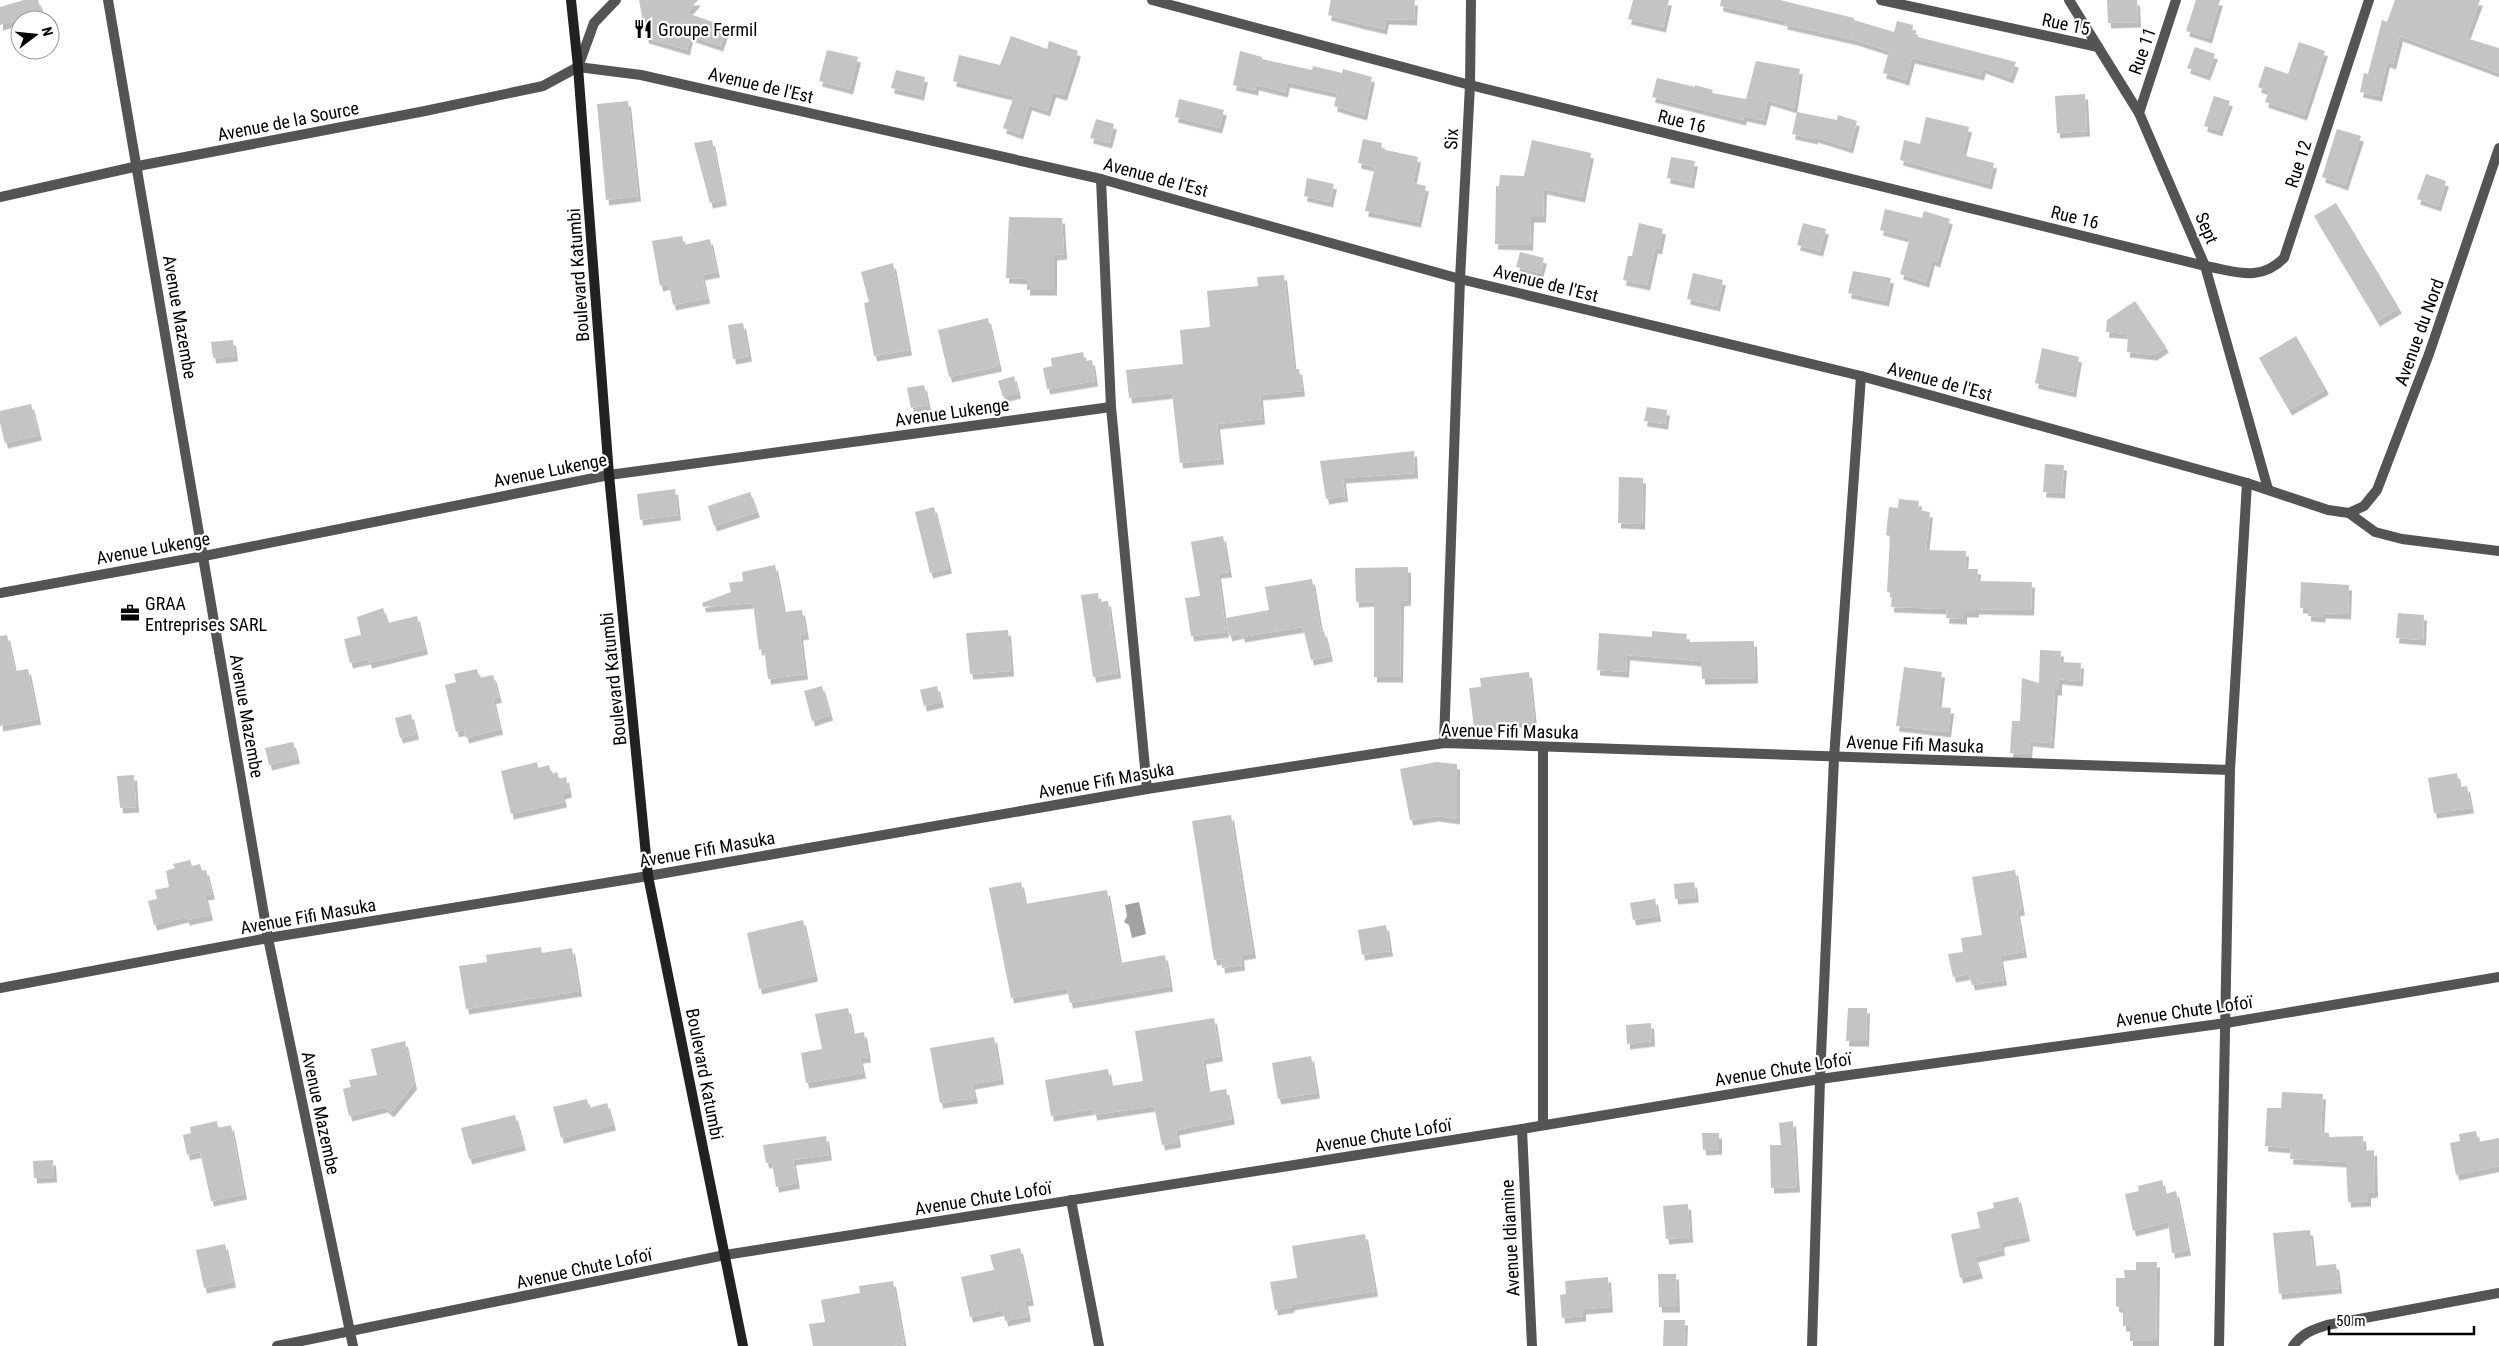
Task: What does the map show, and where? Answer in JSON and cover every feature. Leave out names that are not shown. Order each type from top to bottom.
[{"type":"street","name":"Avenue Mazembe","points":[[108,0],[138,166],[268,938],[353,1346]]},
{"type":"street","name":"Boulevard Katumbi","points":[[571,0],[578,67],[609,475],[648,876],[743,1346]]},
{"type":"street","points":[[578,67],[594,23],[616,0]]},
{"type":"street","name":"Rue 16","points":[[1152,0],[1470,86],[2205,266]]},
{"type":"street","name":"Six","points":[[1444,744],[1460,279],[1470,86],[1471,0]]},
{"type":"street","name":"Rue 15","points":[[1881,0],[2098,47]]},
{"type":"street","name":"Sept","points":[[2069,0],[2139,113],[2205,266],[2268,489]]},
{"type":"street","name":"Rue 11","points":[[2139,113],[2176,0]]},
{"type":"street","name":"Rue 12","points":[[2205,266],[2251,274],[2263,273],[2275,267],[2284,258],[2369,0]]},
{"type":"street","name":"Avenue de la Source","points":[[0,196],[138,166],[425,111],[543,86],[578,67]]},
{"type":"street","name":"Avenue de l'Est","points":[[578,67],[641,75],[1101,179],[1460,279],[1861,376],[2268,489],[2328,510],[2349,513],[2375,532],[2402,539],[2499,551]]},
{"type":"street","name":"Avenue du Nord","points":[[2349,513],[2364,506],[2377,490],[2429,354],[2499,148]]},
{"type":"street","points":[[1101,179],[1111,407],[1147,788]]},
{"type":"street","points":[[1812,1346],[1820,1079],[1834,758],[1861,376]]},
{"type":"street","name":"Avenue Lukenge","points":[[0,593],[204,556],[609,475],[1111,407]]},
{"type":"street","points":[[2219,1346],[2230,770],[2247,483]]},
{"type":"street","name":"Avenue Fifi Masuka","points":[[0,988],[268,938],[648,876],[1147,788],[1444,744],[2230,770]]},
{"type":"street","points":[[1542,1126],[1543,747]]},
{"type":"street","name":"Avenue Chute Lofoï","points":[[277,1346],[725,1255],[1542,1126],[1820,1079],[2226,1023],[2499,977]]},
{"type":"street","name":"Avenue Idiamine","points":[[1522,1129],[1532,1346]]},
{"type":"street","points":[[1071,1200],[1099,1346]]},
{"type":"street","points":[[2293,1346],[2300,1336],[2327,1325],[2499,1293]]},
{"type":"shaded area","points":[[1139,902],[1146,934],[1132,938],[1129,925],[1124,922],[1127,916],[1125,905]]},
{"type":"building","points":[[24,0],[38,0],[41,10],[10,10],[10,22],[0,25],[0,7]]},
{"type":"building","points":[[639,0],[698,0],[687,13],[727,27],[720,46],[690,36],[687,50],[646,38]]},
{"type":"building","points":[[1331,0],[1415,0],[1414,20],[1386,19],[1384,29],[1362,24],[1328,15]]},
{"type":"building","points":[[1633,0],[1669,0],[1663,27],[1628,19]]},
{"type":"building","points":[[1721,0],[1780,0],[1854,18],[1854,20],[1894,32],[1897,21],[1913,25],[1912,33],[1918,35],[1918,37],[2016,62],[2010,78],[1983,68],[1981,75],[1912,58],[1906,80],[1883,73],[1889,51],[1855,40],[1784,24],[1785,21],[1720,6]]},
{"type":"building","points":[[2107,0],[2137,0],[2138,22],[2108,23]]},
{"type":"building","points":[[2196,0],[2220,0],[2209,38],[2186,31]]},
{"type":"building","points":[[2395,0],[2480,0],[2466,38],[2499,48],[2499,73],[2400,36],[2393,64],[2387,62],[2379,96],[2360,92],[2364,73],[2368,74],[2382,20],[2387,22]]},
{"type":"building","points":[[1011,36],[1047,49],[1049,41],[1078,51],[1064,95],[1053,92],[1047,111],[1029,105],[1020,134],[1003,128],[1014,96],[953,81],[959,55],[1000,65]]},
{"type":"building","points":[[2299,42],[2325,51],[2304,115],[2265,102],[2269,91],[2258,87],[2265,66],[2288,74]]},
{"type":"building","points":[[2195,47],[2215,54],[2207,75],[2187,68]]},
{"type":"building","points":[[827,50],[858,57],[850,89],[819,81]]},
{"type":"building","points":[[1240,51],[1262,57],[1262,59],[1312,70],[1313,66],[1342,73],[1343,69],[1372,77],[1364,115],[1334,106],[1337,93],[1287,82],[1285,92],[1256,85],[1255,90],[1233,85]]},
{"type":"building","points":[[1756,61],[1800,69],[1794,108],[1768,100],[1763,120],[1744,116],[1743,120],[1652,97],[1657,78],[1695,87],[1695,85],[1713,90],[1712,93],[1746,99]]},
{"type":"building","points":[[896,70],[925,77],[921,95],[891,88]]},
{"type":"building","points":[[2085,94],[2087,131],[2057,133],[2055,96]]},
{"type":"building","points":[[2214,96],[2230,101],[2219,131],[2204,126]]},
{"type":"building","points":[[1179,99],[1224,110],[1219,128],[1175,117]]},
{"type":"building","points":[[628,101],[638,196],[606,200],[597,104]]},
{"type":"building","points":[[1797,112],[1837,120],[1838,115],[1857,121],[1850,148],[1815,137],[1815,139],[1792,134]]},
{"type":"building","points":[[1926,117],[1969,127],[1962,155],[1994,163],[1989,184],[1900,160],[1904,140],[1920,144]]},
{"type":"building","points":[[1096,119],[1114,124],[1109,143],[1090,138]]},
{"type":"building","points":[[2337,129],[2361,136],[2345,185],[2322,177]]},
{"type":"building","points":[[1363,139],[1382,143],[1381,149],[1418,157],[1413,183],[1426,186],[1418,222],[1365,211],[1375,167],[1358,163]]},
{"type":"building","points":[[712,140],[724,200],[710,203],[694,143]]},
{"type":"building","points":[[1532,140],[1591,153],[1582,197],[1544,189],[1543,217],[1531,217],[1530,245],[1495,244],[1496,186],[1499,186],[1500,175],[1524,176]]},
{"type":"building","points":[[1671,157],[1695,161],[1691,183],[1667,178]]},
{"type":"building","points":[[2426,174],[2446,181],[2438,206],[2417,199]]},
{"type":"building","points":[[1307,178],[1334,184],[1330,202],[1304,196]]},
{"type":"building","points":[[2336,203],[2399,308],[2377,321],[2314,216]]},
{"type":"building","points":[[1885,209],[1922,218],[1924,211],[1950,219],[1937,262],[1932,260],[1926,282],[1900,274],[1910,238],[1880,230]]},
{"type":"building","points":[[1009,217],[1062,218],[1064,254],[1054,255],[1054,290],[1027,290],[1027,279],[1006,278]]},
{"type":"building","points":[[1639,223],[1663,229],[1659,249],[1655,248],[1647,285],[1623,280],[1628,256],[1632,256]]},
{"type":"building","points":[[1803,223],[1826,229],[1820,251],[1797,245]]},
{"type":"building","points":[[682,236],[684,245],[710,239],[717,272],[702,275],[707,298],[673,305],[669,284],[660,286],[652,241]]},
{"type":"building","points":[[1520,252],[1544,258],[1540,273],[1516,267]]},
{"type":"building","points":[[893,263],[909,350],[874,356],[864,303],[869,302],[861,272]]},
{"type":"building","points":[[1853,271],[1891,278],[1886,301],[1848,293]]},
{"type":"building","points":[[1693,273],[1723,280],[1717,306],[1687,299]]},
{"type":"building","points":[[1284,275],[1294,369],[1299,369],[1302,391],[1260,395],[1262,419],[1217,424],[1221,459],[1180,463],[1172,393],[1129,398],[1126,370],[1183,364],[1180,330],[1210,327],[1207,291],[1258,286],[1257,277]]},
{"type":"building","points":[[2135,301],[2166,347],[2154,355],[2127,352],[2128,334],[2106,332],[2107,320]]},
{"type":"building","points":[[988,318],[999,366],[949,377],[938,330]]},
{"type":"building","points":[[743,323],[749,356],[733,359],[728,325]]},
{"type":"building","points":[[2296,336],[2326,389],[2289,410],[2259,358]]},
{"type":"building","points":[[233,340],[235,356],[213,358],[211,342]]},
{"type":"building","points":[[2042,348],[2079,357],[2073,392],[2035,383]]},
{"type":"building","points":[[1083,352],[1085,361],[1092,360],[1095,381],[1047,389],[1043,368],[1052,366],[1051,358]]},
{"type":"building","points":[[1014,376],[1018,393],[1003,397],[998,381]]},
{"type":"building","points":[[924,385],[928,405],[911,408],[907,388]]},
{"type":"building","points":[[31,404],[39,435],[5,443],[0,423],[0,411]]},
{"type":"building","points":[[1647,407],[1667,410],[1665,424],[1644,421]]},
{"type":"building","points":[[1414,451],[1415,473],[1343,478],[1345,496],[1326,499],[1320,461]]},
{"type":"building","points":[[2045,464],[2064,465],[2062,493],[2043,492]]},
{"type":"building","points":[[1619,477],[1643,478],[1642,524],[1618,523]]},
{"type":"building","points":[[675,489],[678,515],[640,520],[637,494]]},
{"type":"building","points":[[750,492],[757,512],[714,526],[708,506]]},
{"type":"building","points":[[1899,499],[1919,501],[1918,510],[1930,512],[1926,550],[1966,551],[1965,569],[1978,569],[1977,581],[2032,582],[2031,610],[1976,609],[1976,612],[1964,612],[1964,619],[1946,618],[1947,609],[1891,607],[1892,593],[1887,592],[1890,536],[1886,535],[1889,507],[1898,508]]},
{"type":"building","points":[[934,507],[949,568],[930,573],[915,512]]},
{"type":"building","points":[[1223,536],[1229,572],[1218,573],[1226,632],[1191,636],[1185,598],[1200,596],[1191,542]]},
{"type":"building","points":[[775,565],[784,612],[802,610],[806,634],[800,635],[805,674],[768,679],[764,649],[759,650],[753,603],[703,607],[702,603],[731,592],[729,583],[743,581],[742,572]]},
{"type":"building","points":[[1408,567],[1408,600],[1401,601],[1400,677],[1374,677],[1374,601],[1356,602],[1355,568]]},
{"type":"building","points":[[1312,579],[1321,632],[1324,631],[1330,656],[1311,660],[1303,627],[1242,637],[1241,633],[1229,636],[1226,618],[1269,610],[1265,587]]},
{"type":"building","points":[[2301,582],[2349,585],[2348,614],[2323,613],[2322,617],[2308,616],[2308,608],[2300,608]]},
{"type":"building","points":[[1098,593],[1099,602],[1108,601],[1118,673],[1093,677],[1081,595]]},
{"type":"building","points":[[383,608],[388,623],[417,616],[425,649],[369,663],[368,659],[350,663],[344,639],[361,635],[357,617]]},
{"type":"building","points":[[2398,613],[2424,615],[2423,640],[2396,638]]},
{"type":"building","points":[[1008,630],[1011,671],[970,674],[966,633]]},
{"type":"building","points":[[1652,631],[1687,634],[1686,642],[1754,641],[1755,678],[1702,679],[1701,661],[1627,655],[1626,672],[1597,670],[1599,633],[1652,637]]},
{"type":"building","points":[[7,635],[15,671],[28,669],[38,719],[0,726],[0,636]]},
{"type":"building","points":[[2040,650],[2061,651],[2060,662],[2081,663],[2080,681],[2059,679],[2059,690],[2055,690],[2051,743],[2030,741],[2029,754],[2010,753],[2012,721],[2020,721],[2022,678],[2039,683]]},
{"type":"building","points":[[1904,667],[1942,672],[1938,707],[1951,708],[1948,732],[1896,726]]},
{"type":"building","points":[[477,669],[479,678],[493,675],[499,697],[493,699],[500,729],[466,738],[464,730],[456,732],[445,685],[456,682],[454,674]]},
{"type":"building","points":[[1529,672],[1534,721],[1474,727],[1469,688],[1481,687],[1480,678]]},
{"type":"building","points":[[822,686],[830,715],[812,721],[804,691]]},
{"type":"building","points":[[937,686],[941,702],[924,706],[920,690]]},
{"type":"building","points":[[411,714],[416,734],[400,738],[395,718]]},
{"type":"building","points":[[293,742],[297,758],[269,765],[265,748]]},
{"type":"building","points":[[537,762],[538,768],[549,765],[551,774],[557,772],[559,779],[566,777],[569,792],[562,794],[564,802],[511,814],[501,771]]},
{"type":"building","points":[[1436,762],[1457,764],[1457,819],[1436,816],[1410,820],[1400,769]]},
{"type":"building","points":[[2457,773],[2459,787],[2467,786],[2471,808],[2434,813],[2428,778]]},
{"type":"building","points":[[134,775],[136,807],[120,808],[117,776]]},
{"type":"building","points":[[1231,815],[1253,953],[1241,955],[1242,965],[1222,968],[1221,959],[1214,960],[1192,821]]},
{"type":"building","points":[[190,860],[192,866],[200,864],[202,871],[206,870],[212,894],[205,895],[210,915],[187,920],[186,917],[154,925],[148,901],[157,899],[155,890],[169,887],[166,871],[175,868],[173,864]]},
{"type":"building","points":[[2015,870],[2022,910],[2017,911],[2024,952],[2000,956],[2004,980],[1972,985],[1969,974],[1953,977],[1948,954],[1963,952],[1961,938],[1982,935],[1972,877]]},
{"type":"building","points":[[1021,882],[1025,904],[1107,890],[1120,963],[1165,955],[1170,986],[1070,1003],[1067,988],[1011,998],[989,888]]},
{"type":"building","points":[[1694,882],[1696,897],[1675,899],[1674,884]]},
{"type":"building","points":[[1655,899],[1658,916],[1633,920],[1630,903]]},
{"type":"building","points":[[803,920],[815,976],[759,989],[747,933]]},
{"type":"building","points":[[1386,925],[1390,951],[1362,955],[1358,930]]},
{"type":"building","points":[[541,947],[542,953],[572,948],[579,991],[466,1009],[459,966],[487,962],[486,955]]},
{"type":"building","points":[[848,1008],[853,1034],[864,1032],[868,1057],[860,1058],[863,1073],[806,1083],[801,1053],[822,1049],[815,1014]]},
{"type":"building","points":[[1848,1008],[1867,1008],[1866,1041],[1846,1041]]},
{"type":"building","points":[[1214,1018],[1220,1056],[1203,1059],[1208,1092],[1226,1089],[1232,1119],[1176,1130],[1178,1142],[1162,1145],[1154,1106],[1094,1115],[1093,1109],[1051,1116],[1045,1080],[1108,1069],[1111,1086],[1143,1081],[1135,1031]]},
{"type":"building","points":[[1651,1023],[1652,1041],[1627,1044],[1626,1025]]},
{"type":"building","points":[[994,1037],[1001,1079],[972,1084],[975,1098],[940,1103],[930,1048]]},
{"type":"building","points":[[405,1041],[414,1084],[391,1112],[385,1107],[349,1116],[343,1089],[351,1087],[349,1080],[377,1075],[371,1049]]},
{"type":"building","points":[[1311,1056],[1317,1093],[1278,1099],[1272,1063]]},
{"type":"building","points":[[2282,1092],[2323,1094],[2321,1132],[2329,1133],[2329,1137],[2363,1136],[2364,1151],[2374,1150],[2375,1192],[2368,1193],[2368,1201],[2348,1202],[2346,1162],[2290,1159],[2291,1148],[2265,1146],[2267,1108],[2281,1108]]},
{"type":"building","points":[[587,1099],[589,1108],[607,1103],[613,1125],[561,1138],[553,1107]]},
{"type":"building","points":[[515,1115],[523,1145],[469,1159],[461,1128]]},
{"type":"building","points":[[217,1121],[218,1128],[231,1125],[244,1194],[211,1201],[200,1152],[187,1155],[183,1135],[191,1133],[190,1127]]},
{"type":"building","points":[[1793,1121],[1797,1187],[1771,1188],[1770,1145],[1781,1145],[1779,1123]]},
{"type":"building","points":[[2476,1131],[2478,1142],[2499,1138],[2499,1166],[2456,1175],[2450,1143],[2460,1141],[2459,1134]]},
{"type":"building","points":[[1702,1133],[1719,1133],[1719,1149],[1703,1150]]},
{"type":"building","points":[[826,1136],[829,1155],[793,1160],[797,1183],[776,1187],[772,1162],[766,1163],[763,1145]]},
{"type":"building","points":[[53,1160],[54,1177],[34,1178],[33,1161]]},
{"type":"building","points":[[2162,1180],[2165,1194],[2176,1191],[2188,1250],[2172,1253],[2168,1222],[2133,1231],[2125,1194],[2139,1191],[2138,1186]]},
{"type":"building","points":[[2018,1197],[2027,1236],[2001,1242],[2002,1250],[1975,1257],[1980,1273],[1960,1278],[1951,1234],[1980,1228],[1977,1212],[1994,1208],[1993,1203]]},
{"type":"building","points":[[1688,1204],[1690,1237],[1666,1239],[1663,1206]]},
{"type":"building","points":[[2310,1230],[2314,1266],[2336,1264],[2339,1288],[2279,1294],[2273,1233]]},
{"type":"building","points":[[1365,1234],[1375,1291],[1291,1305],[1292,1307],[1275,1310],[1270,1282],[1297,1278],[1292,1246]]},
{"type":"building","points":[[225,1244],[233,1282],[204,1288],[196,1250]]},
{"type":"building","points":[[1020,1248],[1031,1300],[1025,1301],[1028,1316],[1005,1321],[1003,1310],[970,1317],[961,1277],[994,1270],[990,1255]]},
{"type":"building","points":[[2136,1262],[2157,1262],[2156,1341],[2130,1341],[2130,1326],[2123,1326],[2123,1309],[2116,1306],[2116,1278],[2125,1278],[2124,1270],[2136,1270]]},
{"type":"building","points":[[1658,1274],[1676,1274],[1677,1307],[1659,1307]]},
{"type":"building","points":[[1608,1277],[1610,1307],[1583,1309],[1583,1316],[1562,1318],[1560,1295],[1566,1294],[1565,1281]]},
{"type":"building","points":[[893,1281],[904,1344],[892,1346],[813,1346],[809,1324],[825,1322],[821,1300],[860,1293],[859,1286]]},
{"type":"building","points":[[1664,1320],[1685,1320],[1684,1346],[1663,1346]]},
{"type":"place","name":"Groupe Fermil","points":[[643,29]]},
{"type":"place","name":"GRAA Entreprises SARL","points":[[130,613]]}]
